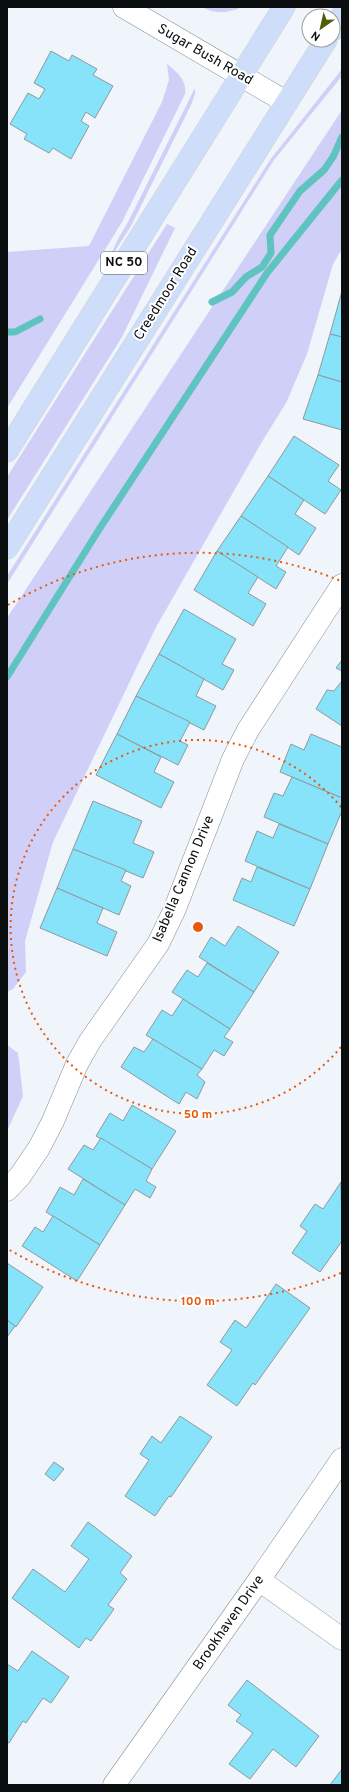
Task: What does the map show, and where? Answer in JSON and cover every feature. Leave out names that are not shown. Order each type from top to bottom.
[{"type":"main road","name":"NC 50","points":[[7,451],[284,7]]},
{"type":"main road","name":"Creedmoor Road","points":[[7,548],[321,48]]},
{"type":"street","name":"Sugar Bush Road","points":[[124,7],[286,102]]},
{"type":"street","name":"Isabella Cannon Drive","points":[[7,1190],[20,1176],[39,1148],[53,1121],[76,1064],[90,1040],[158,944],[174,911],[236,753],[252,724],[342,584]]},
{"type":"street","name":"Brookhaven Drive","points":[[114,1785],[259,1580],[342,1459]]},
{"type":"street","points":[[259,1580],[342,1639]]},
{"type":"shaded area","points":[[202,7],[240,7],[238,9],[220,12],[211,11]]},
{"type":"shaded area","points":[[167,64],[178,73],[183,80],[185,94],[122,222],[7,408],[7,252],[89,246],[162,102],[169,80]]},
{"type":"shaded area","points":[[342,69],[342,76],[274,160],[7,584],[7,576],[270,160]]},
{"type":"shaded area","points":[[195,88],[195,94],[191,105],[131,226],[106,265],[118,239]]},
{"type":"shaded area","points":[[342,110],[342,249],[333,264],[307,354],[286,403],[263,440],[155,629],[53,842],[25,941],[26,972],[13,989],[7,992],[7,618]]},
{"type":"shaded area","points":[[167,224],[175,228],[122,337],[7,520],[7,477]]},
{"type":"shaded area","points":[[7,1045],[18,1053],[23,1096],[7,1131]]},
{"type":"building","points":[[51,51],[69,61],[72,55],[97,69],[93,75],[113,86],[95,118],[86,112],[81,121],[89,126],[71,159],[53,148],[49,153],[24,139],[27,134],[10,124],[28,93],[39,99],[45,89],[34,83]]},
{"type":"building","points":[[342,291],[342,337],[330,334]]},
{"type":"building","points":[[330,334],[342,337],[342,382],[318,375]]},
{"type":"building","points":[[318,375],[342,382],[342,430],[303,419]]},
{"type":"building","points":[[294,436],[339,465],[328,481],[341,490],[325,514],[268,476]]},
{"type":"building","points":[[268,476],[304,500],[295,514],[316,528],[299,555],[241,516]]},
{"type":"building","points":[[241,516],[288,547],[276,566],[286,572],[276,589],[217,551]]},
{"type":"building","points":[[217,551],[258,577],[248,593],[266,604],[253,626],[194,590]]},
{"type":"building","points":[[184,609],[236,639],[222,664],[234,670],[223,690],[159,654]]},
{"type":"building","points":[[159,654],[204,679],[196,696],[216,706],[204,730],[136,696]]},
{"type":"building","points":[[342,660],[342,671],[336,668]]},
{"type":"building","points":[[342,681],[342,726],[316,709],[327,690],[334,691]]},
{"type":"building","points":[[136,696],[190,722],[180,741],[188,745],[178,765],[117,734]]},
{"type":"building","points":[[117,734],[161,757],[154,772],[174,782],[161,808],[96,775]]},
{"type":"building","points":[[311,734],[342,747],[342,798],[280,772],[291,744],[304,750]]},
{"type":"building","points":[[292,777],[342,798],[342,811],[328,844],[264,817],[274,793],[283,796]]},
{"type":"building","points":[[93,801],[142,821],[133,843],[154,852],[143,878],[73,849]]},
{"type":"building","points":[[279,824],[328,844],[310,889],[245,861],[257,831],[273,838]]},
{"type":"building","points":[[73,849],[126,870],[121,881],[131,886],[119,915],[57,888]]},
{"type":"building","points":[[257,867],[310,889],[294,926],[233,900],[242,878],[251,882]]},
{"type":"building","points":[[57,888],[103,908],[97,923],[117,932],[107,956],[40,928]]},
{"type":"building","points":[[238,926],[279,952],[254,992],[199,957],[211,937],[225,946]]},
{"type":"building","points":[[207,963],[254,992],[230,1029],[172,992],[187,970],[198,977]]},
{"type":"building","points":[[183,999],[230,1029],[224,1037],[233,1042],[224,1056],[214,1050],[202,1069],[146,1035],[162,1010],[172,1016]]},
{"type":"building","points":[[153,1039],[202,1069],[197,1075],[205,1082],[197,1099],[186,1092],[179,1104],[121,1067],[134,1047],[144,1052]]},
{"type":"building","points":[[132,1105],[176,1131],[152,1169],[96,1136],[110,1113],[123,1121]]},
{"type":"building","points":[[101,1138],[152,1169],[146,1181],[156,1187],[150,1198],[135,1189],[125,1205],[68,1169],[84,1145],[93,1150]]},
{"type":"building","points":[[83,1179],[125,1205],[100,1245],[46,1212],[60,1187],[74,1195]]},
{"type":"building","points":[[341,1182],[342,1241],[320,1272],[292,1253],[307,1231],[300,1226],[315,1204],[323,1209]]},
{"type":"building","points":[[53,1216],[100,1245],[77,1281],[22,1246],[35,1227],[43,1232]]},
{"type":"building","points":[[7,1263],[43,1287],[16,1327],[7,1320]]},
{"type":"building","points":[[276,1284],[310,1308],[255,1385],[253,1383],[237,1406],[207,1385],[232,1350],[220,1342],[235,1320],[246,1328]]},
{"type":"building","points":[[7,1320],[15,1326],[7,1337]]},
{"type":"building","points":[[180,1416],[212,1437],[171,1497],[169,1496],[155,1516],[125,1496],[149,1460],[140,1454],[152,1436],[161,1443]]},
{"type":"building","points":[[54,1462],[64,1469],[54,1481],[45,1474]]},
{"type":"building","points":[[88,1522],[132,1556],[120,1573],[127,1579],[108,1605],[114,1609],[91,1641],[86,1638],[79,1648],[12,1598],[33,1569],[65,1592],[89,1559],[71,1546]]},
{"type":"building","points":[[32,1651],[69,1677],[51,1703],[43,1698],[26,1723],[23,1721],[9,1743],[7,1742],[7,1664],[18,1671]]},
{"type":"building","points":[[247,1680],[319,1736],[296,1767],[273,1749],[250,1779],[229,1764],[253,1733],[236,1721],[241,1715],[228,1705]]},
{"type":"building","points":[[342,1769],[342,1785],[330,1785]]},
{"type":"waterway","points":[[212,302],[232,292],[246,277],[262,267],[271,253],[270,235],[300,191],[324,170],[333,157],[342,137]]},
{"type":"waterway","points":[[7,677],[100,528],[267,273],[342,180]]},
{"type":"waterway","points":[[7,332],[15,332],[40,319]]}]
